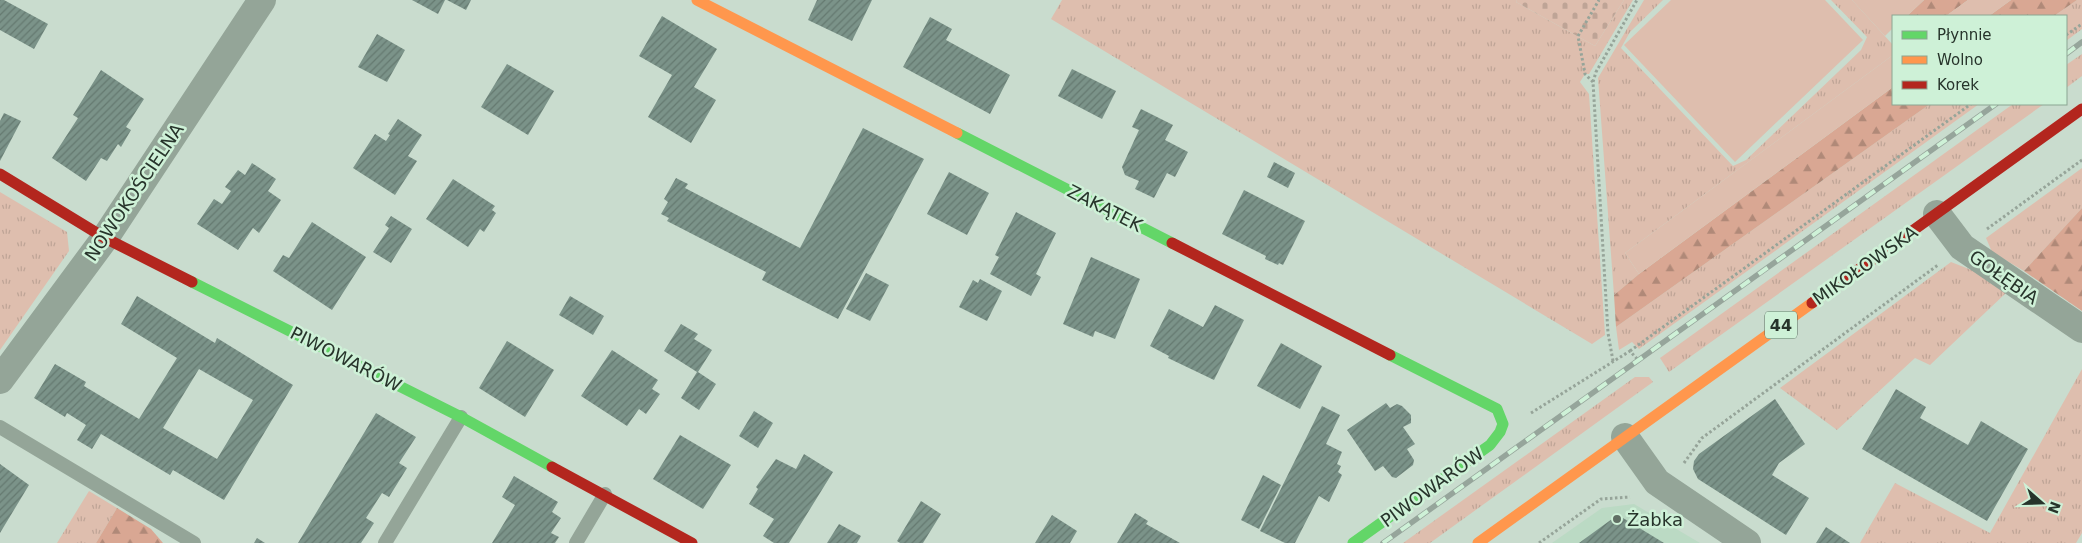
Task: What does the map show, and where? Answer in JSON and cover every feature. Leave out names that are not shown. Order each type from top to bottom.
[{"type":"street","name":"NOWOKOŚCIELNA","points":[[0,380],[105,238],[262,0]]},
{"type":"street","name":"ZAKĄTEK","points":[[697,0],[1489,404],[1497,410],[1504,424]]},
{"type":"street","name":"MIKOŁOWSKA","points":[[1478,543],[2082,109]]},
{"type":"street","name":"PIWOWARÓW","points":[[0,174],[105,238],[462,417],[692,543]]},
{"type":"street","name":"GOŁĘBIA","points":[[1937,214],[1962,248],[2082,329]]},
{"type":"street","name":"PIWOWARÓW","points":[[1353,543],[1490,445],[1504,424]]},
{"type":"street","points":[[1625,437],[1657,482],[1747,543]]},
{"type":"lane","points":[[385,543],[462,417]]},
{"type":"lane","points":[[0,427],[194,543]]},
{"type":"lane","points":[[576,543],[605,494]]},
{"type":"path","points":[[1593,82],[1585,74],[1578,36],[1599,0]]},
{"type":"path","points":[[1613,361],[1608,333],[1593,82],[1596,72],[1637,0]]},
{"type":"path","points":[[2067,34],[2082,24]]},
{"type":"path","points":[[1504,424],[1526,417],[1630,351],[1970,105]]},
{"type":"path","points":[[1539,543],[1601,499],[1637,496],[1657,482],[1685,462],[1702,438],[2082,160]]},
{"type":"path","points":[[1630,351],[1638,360]]},
{"type":"shaded area","points":[[1634,504],[1700,543],[1552,543],[1602,508]]},
{"type":"green space","points":[[1062,0],[1517,0],[1516,2],[1595,46],[1624,0],[1633,0],[1589,74],[1585,74],[1580,82],[1589,94],[1605,335],[1592,344],[1051,19]]},
{"type":"green space","points":[[1517,0],[1624,0],[1595,46],[1516,2]]},
{"type":"green space","points":[[1644,0],[1663,0],[1630,32],[1621,48],[1733,166],[1746,160],[1861,50],[1867,37],[1831,0],[1852,0],[1892,44],[1892,56],[1625,253],[1639,274],[1614,295],[1598,78]]},
{"type":"green space","points":[[1671,0],[1825,0],[1863,40],[1735,162],[1624,45]]},
{"type":"green space","points":[[1852,0],[1924,0],[1908,15],[1892,15],[1892,29],[1885,36]]},
{"type":"green space","points":[[1924,0],[1968,0],[1947,15],[1908,15]]},
{"type":"green space","points":[[1968,0],[2011,0],[1990,15],[1947,15]]},
{"type":"green space","points":[[2011,0],[2077,0],[2055,15],[1990,15]]},
{"type":"green space","points":[[2077,0],[2082,0],[2082,29],[2067,40],[2067,15],[2055,15]]},
{"type":"green space","points":[[2082,54],[2082,76],[2067,87],[2067,64]]},
{"type":"green space","points":[[1892,56],[1892,88],[1639,274],[1625,253]]},
{"type":"green space","points":[[1892,88],[1892,105],[1929,105],[1616,327],[1614,295],[1639,274]]},
{"type":"green space","points":[[1929,105],[1978,105],[1639,349],[1632,342],[1619,350],[1616,327]]},
{"type":"green space","points":[[2012,105],[2043,105],[1669,372],[1660,358]]},
{"type":"green space","points":[[2082,168],[2082,208],[2024,271],[1992,252],[1986,238]]},
{"type":"green space","points":[[0,192],[67,232],[69,251],[0,350]]},
{"type":"green space","points":[[2082,208],[2082,311],[2024,271]]},
{"type":"green space","points":[[1951,262],[1987,276],[2007,292],[1930,365],[1915,358],[1837,430],[1780,388]]},
{"type":"green space","points":[[2082,369],[2082,533],[2076,543],[1860,543],[1895,483],[1990,533]]},
{"type":"green space","points":[[1635,377],[1649,377],[1653,382],[1430,543],[1403,543]]},
{"type":"green space","points":[[89,491],[117,508],[96,543],[57,543]]},
{"type":"green space","points":[[117,508],[151,529],[163,543],[96,543]]},
{"type":"building","points":[[0,0],[4,0],[48,24],[34,49],[0,30]]},
{"type":"building","points":[[412,0],[445,0],[438,14]]},
{"type":"building","points":[[447,0],[471,0],[466,10]]},
{"type":"building","points":[[817,0],[872,0],[852,41],[808,20]]},
{"type":"building","points":[[662,16],[717,49],[694,87],[716,100],[691,143],[648,117],[672,75],[639,56]]},
{"type":"building","points":[[930,17],[952,29],[946,40],[1010,75],[990,114],[903,67]]},
{"type":"building","points":[[377,34],[405,50],[387,82],[358,67]]},
{"type":"building","points":[[507,64],[554,91],[528,135],[481,107]]},
{"type":"building","points":[[1072,69],[1116,91],[1102,119],[1058,96]]},
{"type":"building","points":[[101,70],[144,99],[126,127],[131,130],[121,147],[118,144],[107,161],[101,158],[86,181],[52,158],[78,118],[73,115]]},
{"type":"building","points":[[1141,109],[1173,125],[1165,140],[1188,152],[1175,177],[1167,173],[1154,198],[1135,189],[1139,181],[1125,175],[1122,167],[1139,130],[1132,127]]},
{"type":"building","points":[[4,113],[21,121],[0,161],[0,121]]},
{"type":"building","points":[[398,119],[422,135],[408,156],[417,161],[395,195],[353,168],[375,134],[386,141],[390,135],[388,134]]},
{"type":"building","points":[[863,128],[924,159],[838,319],[762,280],[766,272],[667,221],[669,218],[661,214],[668,202],[664,199],[676,178],[688,184],[685,188],[800,248]]},
{"type":"building","points":[[1274,162],[1295,173],[1288,188],[1267,177]]},
{"type":"building","points":[[252,163],[276,179],[268,191],[281,200],[259,233],[253,228],[238,250],[197,224],[214,199],[222,204],[231,191],[225,187],[238,170],[245,175]]},
{"type":"building","points":[[949,172],[989,193],[967,235],[927,214]]},
{"type":"building","points":[[453,179],[495,206],[492,210],[496,213],[484,232],[480,229],[468,247],[426,219]]},
{"type":"building","points":[[1244,190],[1305,221],[1283,265],[1279,263],[1278,265],[1265,259],[1266,256],[1222,234]]},
{"type":"building","points":[[1016,212],[1056,233],[1036,274],[1041,277],[1031,296],[990,274],[999,257],[995,255]]},
{"type":"building","points":[[391,216],[412,229],[391,263],[373,252],[389,228],[385,225]]},
{"type":"building","points":[[312,222],[366,257],[332,310],[273,271],[283,255],[289,258]]},
{"type":"building","points":[[1091,257],[1140,279],[1115,339],[1095,331],[1093,337],[1063,324]]},
{"type":"building","points":[[866,273],[889,285],[870,321],[846,309]]},
{"type":"building","points":[[980,279],[1002,291],[987,321],[959,307],[973,280],[978,283]]},
{"type":"building","points":[[137,296],[215,343],[217,338],[293,385],[224,500],[173,470],[170,475],[101,434],[92,449],[77,440],[86,425],[67,413],[65,417],[34,398],[55,364],[86,382],[84,386],[139,419],[177,358],[121,324]],"holes":[[[199,369],[253,400],[217,459],[163,428]]]},
{"type":"building","points":[[570,296],[604,316],[593,335],[559,315]]},
{"type":"building","points":[[1215,305],[1244,320],[1214,380],[1168,358],[1169,356],[1150,346],[1169,309],[1203,327]]},
{"type":"building","points":[[681,324],[698,334],[694,339],[712,350],[698,372],[716,384],[699,410],[681,398],[697,372],[664,351]]},
{"type":"building","points":[[507,341],[554,370],[525,417],[479,388]]},
{"type":"building","points":[[1281,343],[1322,366],[1300,409],[1257,386]]},
{"type":"building","points":[[612,350],[658,380],[652,389],[660,394],[646,414],[639,409],[627,426],[581,396]]},
{"type":"building","points":[[1896,389],[1926,407],[1920,418],[1968,445],[1981,421],[2028,449],[1987,521],[1862,449]]},
{"type":"building","points":[[1775,399],[1805,444],[1779,463],[1772,475],[1809,498],[1786,535],[1698,479],[1693,469],[1694,461],[1699,454]]},
{"type":"building","points":[[1386,403],[1390,408],[1397,404],[1402,406],[1411,415],[1411,423],[1403,427],[1415,444],[1407,449],[1414,460],[1413,465],[1396,478],[1392,477],[1383,466],[1375,471],[1347,430]]},
{"type":"building","points":[[1322,406],[1340,415],[1326,444],[1342,452],[1337,464],[1341,466],[1338,472],[1342,475],[1329,502],[1319,496],[1295,543],[1285,543],[1260,531]]},
{"type":"building","points":[[754,411],[773,423],[758,448],[739,436]]},
{"type":"building","points":[[376,413],[416,437],[399,463],[407,468],[389,497],[382,493],[366,518],[374,523],[361,543],[298,543]]},
{"type":"building","points":[[680,435],[731,465],[703,509],[653,479]]},
{"type":"building","points":[[804,454],[833,472],[789,543],[774,543],[763,536],[774,519],[749,504],[758,489],[756,487],[776,459],[796,469]]},
{"type":"building","points":[[0,464],[29,485],[0,533]]},
{"type":"building","points":[[1263,475],[1281,485],[1259,529],[1241,520]]},
{"type":"building","points":[[514,476],[558,502],[552,512],[561,518],[551,533],[559,537],[555,543],[492,543],[515,505],[502,497]]},
{"type":"building","points":[[921,501],[941,514],[923,543],[900,543],[897,541]]},
{"type":"building","points":[[1135,513],[1148,521],[1146,524],[1180,543],[1117,543]]},
{"type":"building","points":[[1052,515],[1077,531],[1070,543],[1035,543]]},
{"type":"building","points":[[1623,518],[1664,543],[1579,543],[1612,519]]},
{"type":"building","points":[[839,524],[861,536],[857,543],[827,543]]},
{"type":"building","points":[[1826,527],[1850,543],[1816,543]]},
{"type":"building","points":[[257,538],[265,543],[254,543]]},
{"type":"railway","points":[[2067,53],[2082,42]]},
{"type":"railway","points":[[1383,543],[1995,105]]},
{"type":"traffic: fast","points":[[957,133],[1172,243]]},
{"type":"traffic: fast","points":[[192,282],[461,417],[552,467]]},
{"type":"traffic: fast","points":[[1353,543],[1490,445],[1500,432],[1503,424],[1497,409],[1390,355]]},
{"type":"traffic: slow","points":[[697,0],[957,133]]},
{"type":"traffic: slow","points":[[1478,543],[1812,303]]},
{"type":"traffic: jam","points":[[1812,303],[2082,109]]},
{"type":"traffic: jam","points":[[0,174],[105,238],[192,282]]},
{"type":"traffic: jam","points":[[1172,243],[1390,355]]},
{"type":"traffic: jam","points":[[552,467],[692,543]]},
{"type":"place","name":"Żabka","points":[[1617,519]]}]
